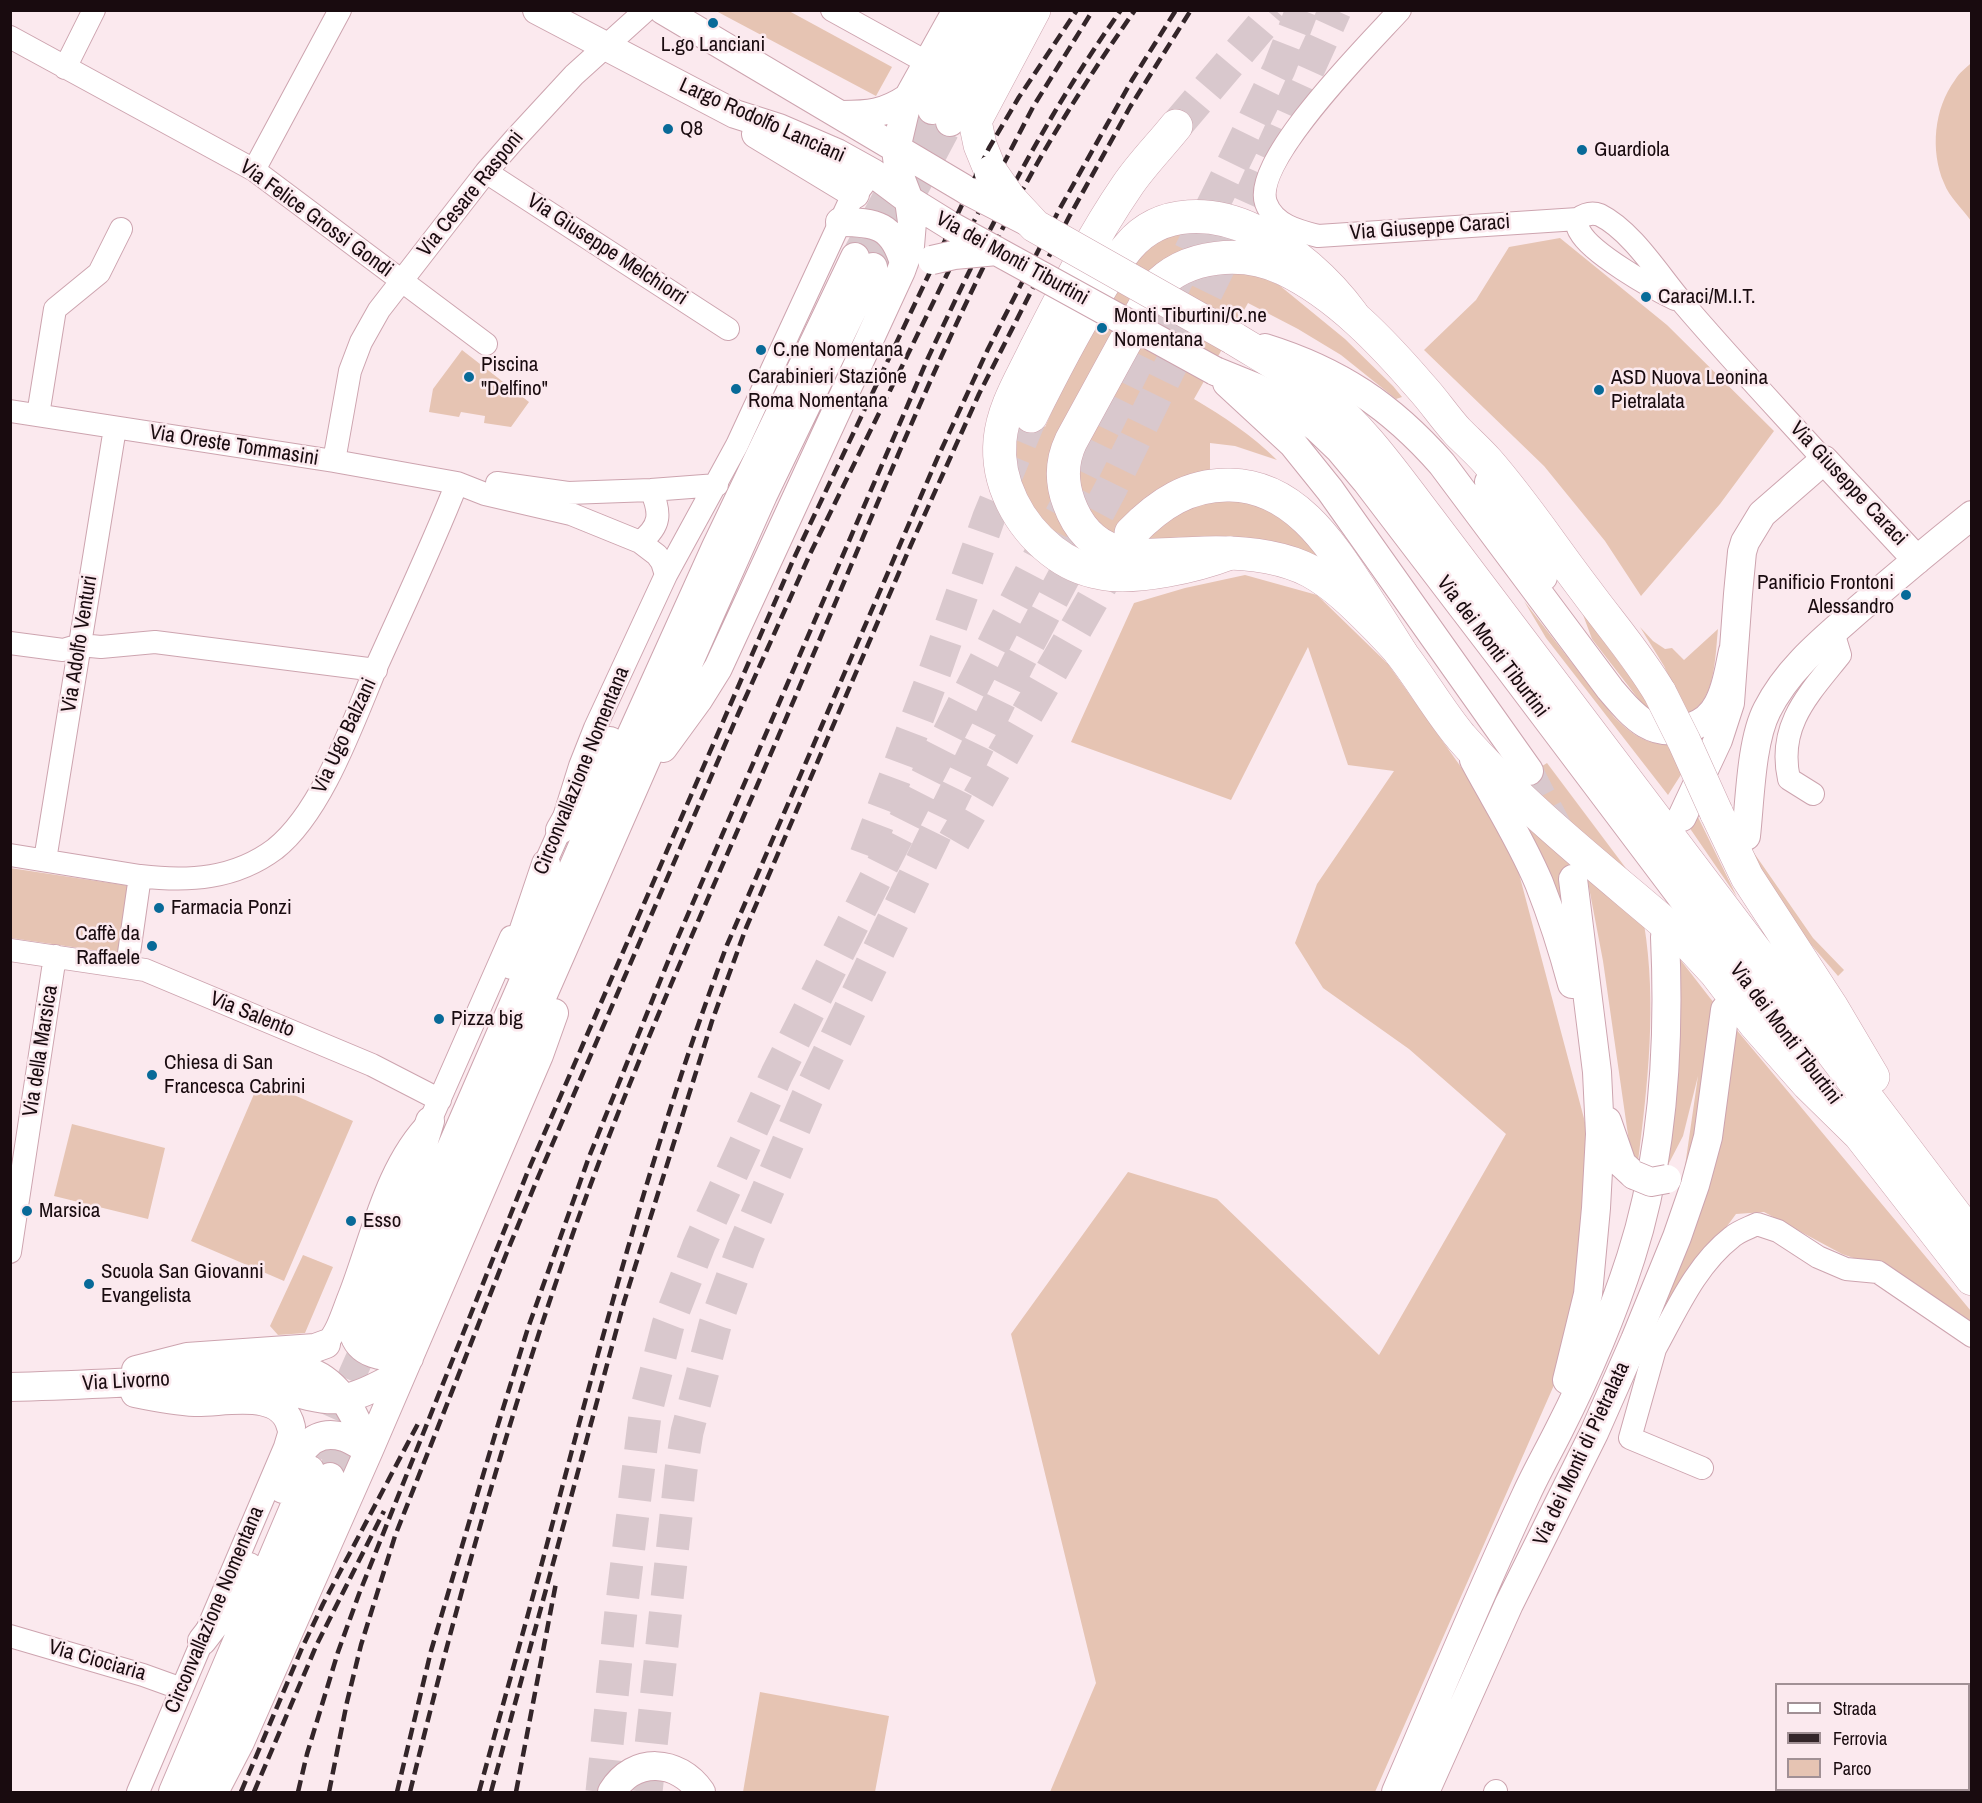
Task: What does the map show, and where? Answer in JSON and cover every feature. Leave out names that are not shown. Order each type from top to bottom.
[{"type":"main road","points":[[941,113],[1034,10]]},
{"type":"main road","name":"Via dei Monti Tiburtini","points":[[941,113],[980,146],[979,182],[1010,198],[1035,226],[1233,338],[1318,393],[1363,436],[1430,521],[1968,1232]]},
{"type":"main road","points":[[1176,126],[1128,183],[1073,275],[1008,407],[1000,442],[1001,465],[1015,508],[1033,534],[1058,556],[1086,570],[1103,574],[1149,572],[1188,566],[1230,554]]},
{"type":"main road","points":[[1031,416],[1066,347],[1121,256],[1138,237],[1168,220],[1210,216],[1232,221],[1262,235],[1301,262],[1326,284],[1407,370],[1457,431],[1493,469],[1638,660],[1660,693],[1747,877],[1831,1006],[1968,1232]]},
{"type":"main road","points":[[1352,314],[1299,278],[1271,264],[1254,260],[1228,257],[1210,260],[1188,267],[1167,278],[1154,289],[1071,441],[1063,467],[1063,486],[1066,497],[1082,527],[1111,550],[1128,555],[1230,554],[1286,562],[1310,572],[1342,594],[1401,653]]},
{"type":"main road","points":[[1131,533],[1167,501],[1192,489],[1212,485],[1247,486],[1268,493],[1298,510],[1345,565],[1401,653],[1460,735],[1523,801],[1689,944],[1801,1076],[1860,1135]]},
{"type":"main road","name":"Via dei Monti Tiburtini","points":[[1860,1135],[1971,1279]]},
{"type":"street","points":[[65,68],[94,10]]},
{"type":"street","points":[[254,170],[340,10]]},
{"type":"street","name":"Largo Rodolfo Lanciani","points":[[537,10],[735,114],[837,153],[864,183]]},
{"type":"street","points":[[604,47],[646,10]]},
{"type":"street","name":"Largo Rodolfo Lanciani","points":[[663,10],[896,149]]},
{"type":"street","points":[[832,10],[928,63]]},
{"type":"street","points":[[941,113],[928,63],[957,10]]},
{"type":"street","points":[[941,113],[986,10]]},
{"type":"street","points":[[864,183],[896,149],[941,113],[1009,10]]},
{"type":"street","name":"Via Giuseppe Caraci","points":[[1400,10],[1309,112],[1271,168],[1265,189],[1266,204],[1277,219],[1284,224],[1318,236],[1578,219],[1579,231],[1593,247],[1631,274],[1682,302],[1917,560]]},
{"type":"street","name":"Via Felice Grossi Gondi","points":[[10,37],[254,170],[486,344]]},
{"type":"street","name":"Via Cesare Rasponi","points":[[334,461],[348,379],[354,359],[373,319],[486,172],[574,75],[604,47]]},
{"type":"street","points":[[841,115],[941,113]]},
{"type":"street","points":[[638,781],[698,700],[718,668],[902,267],[912,234],[909,200],[899,174],[896,149]]},
{"type":"street","name":"Via dei Monti Tiburtini","points":[[896,149],[979,182]]},
{"type":"street","name":"Via Giuseppe Melchiorri","points":[[486,172],[728,329]]},
{"type":"street","name":"Via dei Monti Tiburtini","points":[[864,183],[909,200],[997,252],[1215,371],[1257,387],[1300,414],[1340,450],[1366,481],[1860,1135]]},
{"type":"street","name":"Circonvallazione Nomentana","points":[[326,1344],[333,1335],[346,1304],[399,1162],[435,1110],[495,970],[546,864],[560,830],[586,747],[666,575],[717,485],[784,346],[840,222],[864,183]]},
{"type":"street","points":[[840,222],[869,224],[882,228],[895,239],[902,267]]},
{"type":"street","points":[[38,415],[56,309],[99,273],[121,229]]},
{"type":"street","points":[[902,267],[941,257],[997,252]]},
{"type":"street","name":"Circonvallazione Nomentana","points":[[864,262],[582,907],[566,977],[539,1055],[394,1350],[482,1076],[615,770],[698,588],[864,262]]},
{"type":"street","points":[[1233,338],[1289,356],[1333,375],[1378,402],[1402,423],[1442,464],[1634,716],[1653,728],[1669,731],[1696,726],[1711,715],[1726,685],[1733,651]]},
{"type":"street","points":[[1215,371],[1293,444],[1330,490],[1529,771]]},
{"type":"street","name":"Via Oreste Tommasini","points":[[10,411],[334,461],[457,483],[488,482],[565,502]]},
{"type":"street","name":"Via Adolfo Venturi","points":[[45,860],[115,428]]},
{"type":"street","points":[[1457,431],[1509,514],[1580,648]]},
{"type":"street","points":[[1682,817],[1725,721],[1732,695],[1733,651],[1742,552],[1750,532],[1762,514],[1824,460]]},
{"type":"street","name":"Via Ugo Balzani","points":[[10,855],[140,876],[184,879],[228,874],[258,860],[282,843],[303,820],[339,754],[457,483]]},
{"type":"street","points":[[565,502],[651,490],[717,485]]},
{"type":"street","points":[[640,542],[652,532],[656,524],[657,506],[651,490]]},
{"type":"street","points":[[565,502],[640,542],[657,555],[666,575]]},
{"type":"street","points":[[1746,836],[1758,738],[1766,711],[1789,675],[1833,632],[1971,515]]},
{"type":"street","points":[[560,830],[698,588]]},
{"type":"street","points":[[1813,794],[1789,779],[1785,764],[1788,733],[1803,702],[1840,655],[1833,632]]},
{"type":"street","points":[[10,643],[63,650],[80,645],[101,647],[155,642],[375,670]]},
{"type":"street","points":[[1460,735],[1525,852],[1539,883],[1563,949],[1598,1083]]},
{"type":"street","points":[[482,1076],[512,966],[546,864]]},
{"type":"street","points":[[127,967],[140,876]]},
{"type":"street","points":[[1573,879],[1598,1083]]},
{"type":"street","name":"Via dei Monti di Pietralata","points":[[1396,1792],[1536,1474],[1560,1429],[1611,1312],[1630,1260],[1641,1221],[1652,1166],[1663,1094],[1667,991],[1665,937]]},
{"type":"street","name":"Via Salento","points":[[10,950],[144,970],[372,1065],[435,1110]]},
{"type":"street","name":"Via della Marsica","points":[[10,1252],[55,956]]},
{"type":"street","name":"Via dei Monti di Pietralata","points":[[1425,1792],[1509,1604],[1594,1433],[1645,1344],[1692,1197],[1708,1137],[1725,1010]]},
{"type":"street","name":"Via dei Monti di Pietralata","points":[[1598,1083],[1624,1169],[1651,1182],[1667,1179],[1684,1164],[1711,1106]]},
{"type":"street","name":"Via dei Monti di Pietralata","points":[[1536,1474],[1570,1369],[1588,1294],[1600,1134],[1598,1083]]},
{"type":"street","points":[[394,1350],[385,1357],[370,1352],[357,1341],[353,1327],[435,1110]]},
{"type":"street","points":[[1702,1468],[1630,1438],[1645,1344],[1707,1260],[1734,1236],[1757,1224],[1778,1231],[1818,1257],[1846,1269],[1878,1272],[1971,1336]]},
{"type":"street","points":[[88,1385],[179,1358],[315,1348],[326,1344]]},
{"type":"street","points":[[369,1450],[343,1398],[370,1389],[394,1350]]},
{"type":"street","points":[[214,1792],[240,1742],[369,1450],[394,1350]]},
{"type":"street","name":"Via Livorno","points":[[10,1387],[242,1377],[315,1397],[343,1398]]},
{"type":"street","points":[[88,1385],[179,1401],[244,1400],[269,1403],[284,1413],[291,1427]]},
{"type":"street","name":"Circonvallazione Nomentana","points":[[138,1792],[285,1447],[291,1427]]},
{"type":"street","points":[[202,1641],[238,1592],[301,1451],[316,1439],[331,1435],[344,1437],[369,1450]]},
{"type":"street","name":"Circonvallazione Nomentana","points":[[173,1792],[320,1473],[195,1792]]},
{"type":"street","name":"Via Ciociaria","points":[[10,1636],[132,1671],[182,1689]]},
{"type":"street","points":[[612,1792],[618,1783],[634,1771],[654,1766],[669,1768],[683,1774],[701,1792]]},
{"type":"green space","points":[[716,11],[789,11],[892,67],[876,96]]},
{"type":"green space","points":[[1971,63],[1971,221],[1946,188],[1937,157],[1936,130],[1942,103],[1948,91],[1957,77]]},
{"type":"green space","points":[[1210,228],[1247,244],[1214,245],[1054,445],[1091,558],[1038,524],[1014,472],[1015,433],[1019,415],[1045,427],[1067,376],[1136,254],[1156,238]]},
{"type":"green space","name":"ASD Nuova Leonina Pietralata","points":[[1560,238],[1667,325],[1774,431],[1720,504],[1641,596],[1605,541],[1544,466],[1424,350],[1476,300],[1509,247]]},
{"type":"green space","points":[[1250,272],[1279,285],[1345,339],[1402,397],[1396,399],[1341,355],[1248,303],[1194,399],[1258,442],[1277,460],[1235,446],[1210,443],[1210,471],[1177,479],[1156,490],[1168,518],[1197,502],[1229,498],[1262,505],[1297,531],[1326,562],[1134,545],[1097,527],[1073,476],[1138,338],[1176,288],[1208,273]]},
{"type":"green space","name":"Piscina \"Delfino\"","points":[[462,350],[529,402],[511,427],[484,423],[485,416],[461,412],[459,417],[429,412],[433,389]]},
{"type":"green space","points":[[1245,575],[1317,595],[1388,664],[1468,777],[1513,851],[1586,1126],[1584,1249],[1558,1376],[1375,1792],[1050,1792],[1096,1683],[1011,1334],[1128,1172],[1217,1199],[1379,1355],[1506,1134],[1409,1049],[1323,988],[1295,943],[1317,884],[1394,771],[1348,765],[1308,647],[1231,800],[1071,742],[1134,603],[1185,588]]},
{"type":"green space","points":[[1524,601],[1614,717],[1625,727],[1653,743],[1700,745],[1668,795],[1546,638]]},
{"type":"green space","points":[[1582,612],[1641,692],[1680,700],[1664,666],[1640,627],[1653,641],[1665,649],[1672,648],[1684,660],[1718,629],[1711,681],[1701,704],[1692,711],[1680,714],[1647,710],[1592,639]]},
{"type":"green space","points":[[1547,763],[1628,871],[1520,780]]},
{"type":"green space","points":[[1698,817],[1737,897],[1689,827]]},
{"type":"green space","points":[[1525,826],[1584,873],[1568,930]]},
{"type":"green space","points":[[1736,827],[1813,938],[1844,970],[1838,976],[1795,926]]},
{"type":"green space","points":[[10,868],[130,886],[120,954],[11,938]]},
{"type":"green space","points":[[1587,877],[1644,924],[1650,983],[1650,1043],[1638,1162],[1630,1149],[1603,961]]},
{"type":"green space","points":[[1679,958],[1971,1311],[1972,1327],[1897,1273],[1842,1254],[1764,1212],[1736,1214],[1664,1312],[1698,1076],[1683,1136],[1668,1165],[1664,1160]]},
{"type":"green space","points":[[260,1080],[353,1121],[284,1281],[191,1241]]},
{"type":"green space","points":[[72,1124],[165,1148],[148,1219],[54,1196]]},
{"type":"green space","points":[[303,1255],[333,1267],[305,1333],[278,1335],[270,1326]]},
{"type":"green space","points":[[760,1692],[889,1716],[875,1792],[743,1792]]},
{"type":"tunnel","points":[[1176,126],[1275,10]]},
{"type":"tunnel","points":[[602,1792],[645,1415],[668,1325],[699,1245],[777,1074],[1003,626],[1078,483],[1279,69],[1302,10]]},
{"type":"tunnel","points":[[646,1792],[687,1432],[715,1325],[743,1248],[807,1098],[1018,663],[1110,490],[1226,252],[1335,10]]},
{"type":"tunnel","points":[[855,257],[932,110]]},
{"type":"tunnel","points":[[873,267],[950,122]]},
{"type":"tunnel","points":[[866,855],[935,671],[989,517],[1031,416]]},
{"type":"tunnel","points":[[954,841],[1121,550]]},
{"type":"tunnel","points":[[1529,771],[1560,831]]},
{"type":"tunnel","points":[[316,1457],[372,1330]]},
{"type":"tunnel","points":[[330,1477],[357,1416]]},
{"type":"railway","points":[[298,1792],[338,1652],[359,1594],[528,1171],[794,558],[989,148],[1019,97],[1077,10]]},
{"type":"railway","points":[[329,1792],[361,1645],[395,1536],[539,1175],[739,712],[810,554],[956,256],[1033,107],[1093,10]]},
{"type":"railway","points":[[397,1792],[431,1651],[528,1328],[589,1157],[673,949],[949,313],[1040,137],[1092,52],[1121,10]]},
{"type":"railway","points":[[410,1792],[468,1567],[512,1418],[560,1270],[611,1130],[936,368],[1022,191],[1090,77],[1135,10]]},
{"type":"railway","points":[[479,1792],[629,1244],[675,1094],[727,945],[937,459],[988,349],[1059,210],[1132,80],[1176,10]]},
{"type":"railway","points":[[491,1792],[624,1302],[712,1021],[746,928],[910,547],[979,394],[1069,217],[1130,107],[1191,10]]},
{"type":"railway","points":[[241,1792],[323,1604],[420,1420]]},
{"type":"railway","points":[[254,1792],[317,1644],[384,1511]]},
{"type":"railway","points":[[516,1792],[556,1583]]},
{"type":"place","name":"L.go Lanciani","points":[[713,23]]},
{"type":"place","name":"Q8","points":[[668,129]]},
{"type":"place","name":"Guardiola","points":[[1582,150]]},
{"type":"place","name":"Caraci/M.I.T.","points":[[1646,297]]},
{"type":"place","name":"Monti Tiburtini/C.ne Nomentana","points":[[1102,328]]},
{"type":"place","name":"C.ne Nomentana","points":[[761,350]]},
{"type":"place","name":"Piscina \"Delfino\"","points":[[469,377]]},
{"type":"place","name":"Carabinieri Stazione Roma Nomentana","points":[[736,389]]},
{"type":"place","name":"ASD Nuova Leonina Pietralata","points":[[1599,390]]},
{"type":"place","name":"Panificio Frontoni Alessandro","points":[[1906,595]]},
{"type":"place","name":"Farmacia Ponzi","points":[[159,908]]},
{"type":"place","name":"Caffè da Raffaele","points":[[152,946]]},
{"type":"place","name":"Pizza big","points":[[439,1019]]},
{"type":"place","name":"Chiesa di San Francesca Cabrini","points":[[152,1075]]},
{"type":"place","name":"Marsica","points":[[27,1211]]},
{"type":"place","name":"Esso","points":[[351,1221]]},
{"type":"place","name":"Scuola San Giovanni Evangelista","points":[[89,1284]]}]
